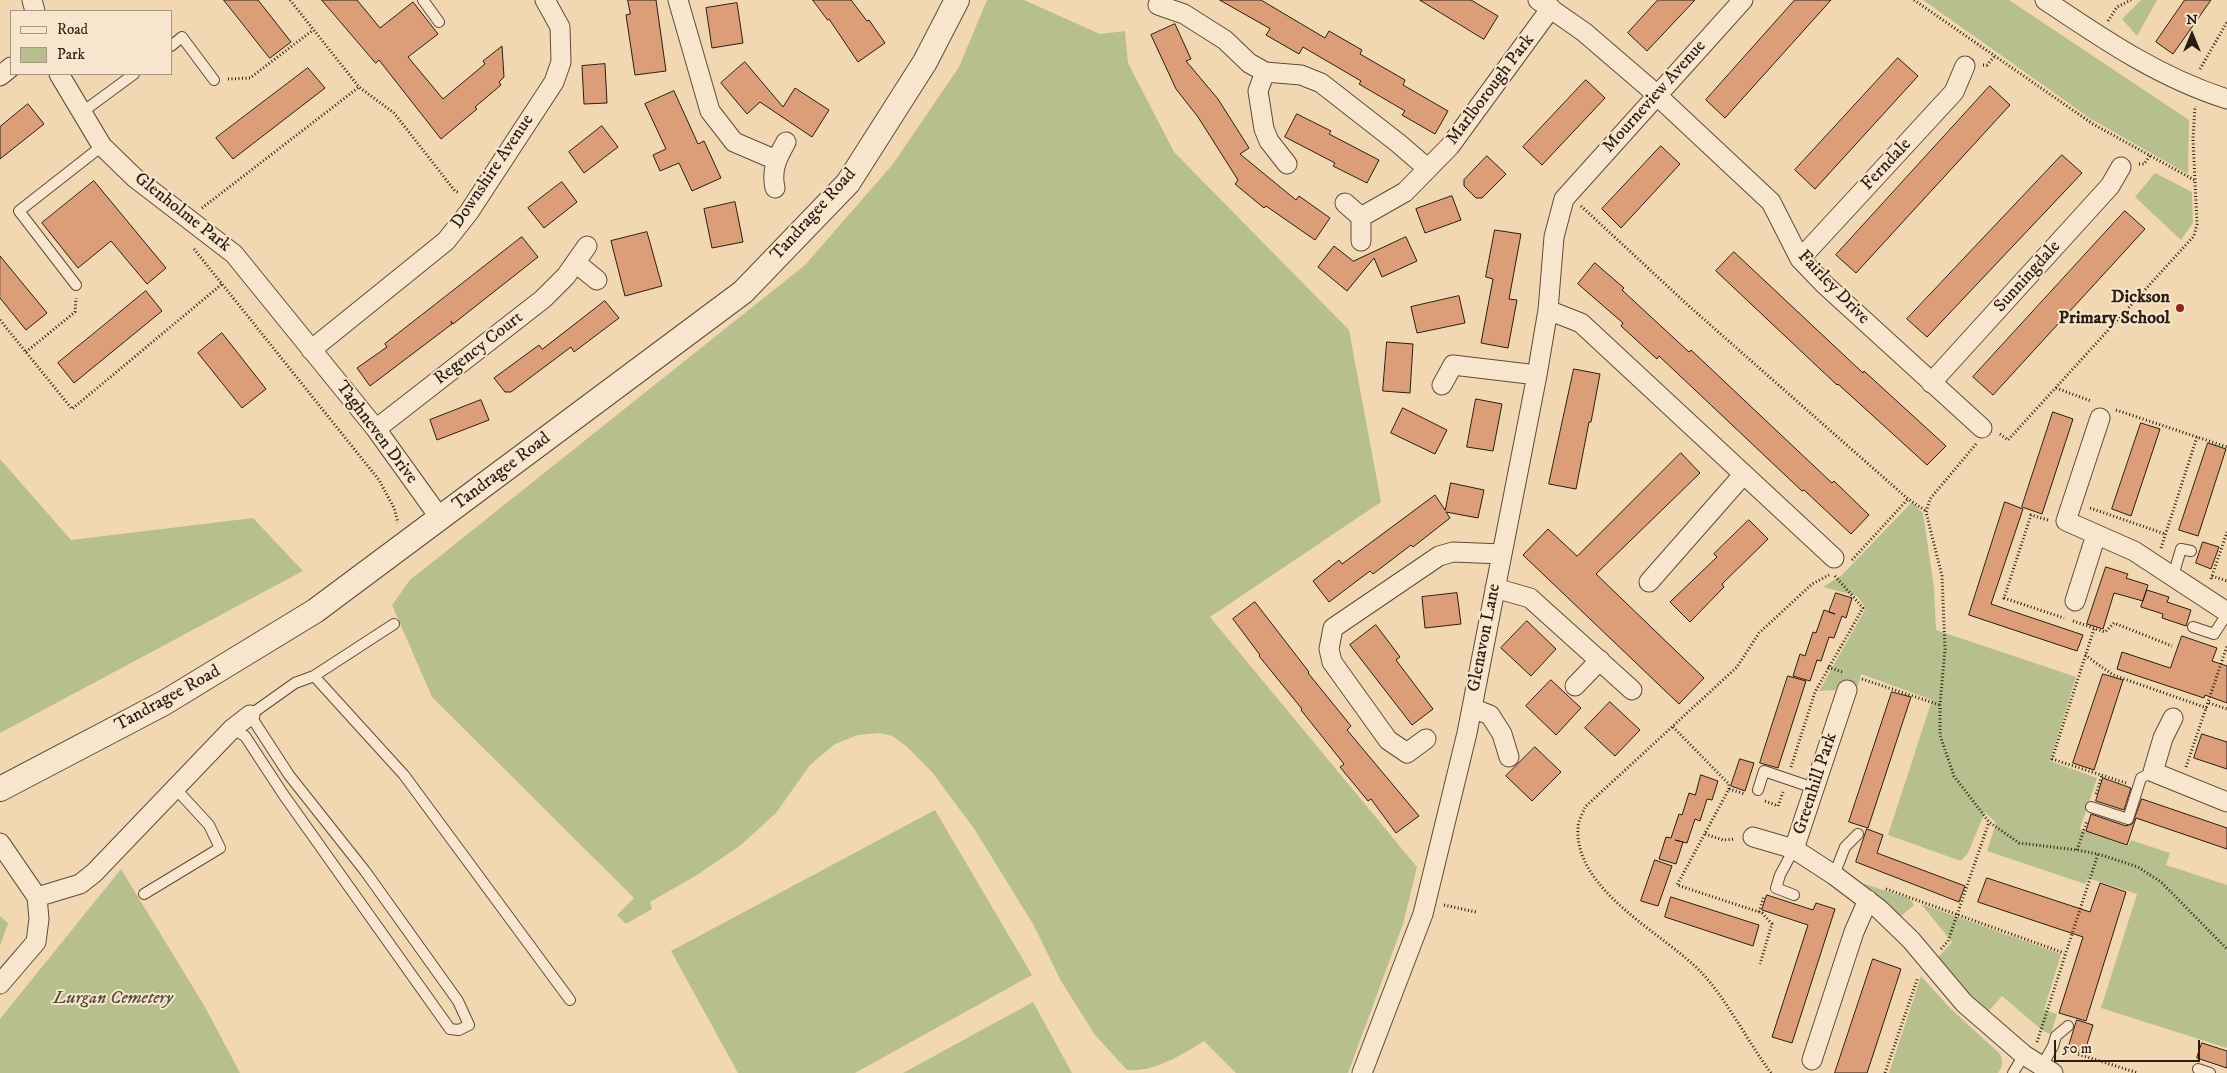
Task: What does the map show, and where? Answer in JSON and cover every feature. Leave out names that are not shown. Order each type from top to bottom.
[{"type":"street","name":"Downshire Avenue","points":[[311,350],[446,241],[476,201],[554,82],[561,62],[560,27],[545,0]]},
{"type":"street","points":[[678,0],[710,112],[734,142],[776,160]]},
{"type":"street","name":"Tandragee Road","points":[[0,789],[164,703],[288,629],[334,598],[743,292],[848,183],[925,62],[957,0]]},
{"type":"street","name":"Mourneview Avenue","points":[[1567,194],[1743,0]]},
{"type":"street","points":[[2045,0],[2098,36],[2164,74],[2197,89],[2227,99]]},
{"type":"street","name":"Fairley Drive","points":[[1545,4],[1584,32],[1657,95],[1771,202],[1800,259],[1824,284],[1982,428]]},
{"type":"street","name":"Marlborough Park","points":[[1361,217],[1405,192],[1450,146],[1545,4]]},
{"type":"street","points":[[1158,5],[1184,14],[1225,40],[1249,63],[1265,72],[1301,75],[1321,83],[1427,168]]},
{"type":"street","name":"Ferndale","points":[[1800,259],[1954,92],[1965,66]]},
{"type":"street","points":[[0,76],[10,68]]},
{"type":"street","points":[[1265,72],[1258,91],[1264,129],[1270,141],[1287,164]]},
{"type":"street","name":"Glenholme Park","points":[[60,75],[102,146],[135,178],[234,254],[311,350]]},
{"type":"street","points":[[774,188],[772,175],[776,160],[786,142]]},
{"type":"street","name":"Sunningdale","points":[[1931,383],[2110,186],[2121,167]]},
{"type":"street","name":"Glenavon Lane","points":[[1362,1073],[1423,914],[1472,708],[1537,375],[1548,310],[1554,237],[1567,194]]},
{"type":"street","points":[[1346,203],[1361,217],[1361,241]]},
{"type":"street","name":"Regency Court","points":[[376,429],[543,298],[576,263],[587,246]]},
{"type":"street","points":[[576,263],[598,280]]},
{"type":"street","points":[[1548,310],[1581,323],[1839,566]]},
{"type":"street","name":"Taghneven Drive","points":[[311,350],[376,429],[440,518]]},
{"type":"street","points":[[1442,385],[1453,365],[1537,375]]},
{"type":"street","points":[[2102,410],[2066,521],[2134,551],[2227,612]]},
{"type":"street","points":[[1649,582],[1743,475]]},
{"type":"street","points":[[2075,601],[2096,535]]},
{"type":"street","points":[[1426,739],[1406,753],[1388,740],[1332,662],[1329,649],[1333,628],[1439,556],[1453,552],[1502,554]]},
{"type":"street","points":[[1495,588],[1530,598],[1632,690]]},
{"type":"street","points":[[1575,686],[1600,660]]},
{"type":"street","name":"Greenhill Park","points":[[1849,680],[1794,849],[1834,875],[1874,893],[1928,963],[1964,1004],[2037,1064]]},
{"type":"street","points":[[1472,708],[1490,715],[1502,734],[1509,757]]},
{"type":"street","points":[[37,897],[80,884],[94,873],[232,729],[250,715]]},
{"type":"street","points":[[2173,718],[2163,738],[2153,772],[2227,802]]},
{"type":"street","points":[[1753,837],[1794,849]]},
{"type":"street","points":[[0,843],[37,897],[39,919],[36,942],[0,984]]},
{"type":"street","points":[[1812,1060],[1854,932],[1874,893]]},
{"type":"lane","points":[[423,0],[439,22]]},
{"type":"lane","points":[[172,45],[182,37],[214,80]]},
{"type":"lane","points":[[82,113],[133,75]]},
{"type":"lane","points":[[76,285],[19,211],[102,146]]},
{"type":"lane","points":[[2172,576],[2181,549],[2191,551]]},
{"type":"lane","points":[[2193,627],[2214,634],[2227,612]]},
{"type":"lane","points":[[232,729],[246,736],[283,794],[450,1029],[459,1030],[469,1025],[458,1001],[365,871],[290,775],[250,715],[295,683],[314,676],[394,624]]},
{"type":"lane","points":[[314,676],[404,775],[570,1000]]},
{"type":"lane","points":[[1758,790],[1764,771],[1814,788]]},
{"type":"lane","points":[[2091,807],[2128,819],[2142,778],[2153,772]]},
{"type":"lane","points":[[144,894],[220,848],[209,824],[175,788]]},
{"type":"lane","points":[[1834,875],[1845,847],[1858,834]]},
{"type":"lane","points":[[1794,849],[1780,875],[1776,888],[1794,895]]},
{"type":"lane","points":[[2013,1073],[2037,1064],[2053,1046],[2056,1036],[2068,1026]]},
{"type":"lane","points":[[2198,1068],[2210,1073]]},
{"type":"path","points":[[290,0],[359,87],[394,113],[455,191],[476,201]]},
{"type":"path","points":[[1914,0],[2093,124],[2196,181]]},
{"type":"path","points":[[2098,36],[2117,7],[2131,0]]},
{"type":"path","points":[[2227,22],[2197,89],[2193,138],[2197,224],[2194,236],[2008,440],[1994,430],[1982,428],[1978,441],[1930,499],[1926,512],[1942,576],[1945,648],[1940,706],[1940,735],[1954,776],[1989,822],[2019,843],[2098,854],[2138,866],[2161,882],[2227,949]]},
{"type":"path","points":[[214,80],[250,78],[313,30]]},
{"type":"path","points":[[188,219],[359,87]]},
{"type":"path","points":[[1567,194],[1690,307],[1908,499],[1926,512]]},
{"type":"path","points":[[193,248],[379,480],[394,508],[404,546]]},
{"type":"path","points":[[0,320],[72,409],[222,284]]},
{"type":"path","points":[[26,352],[75,312],[76,285]]},
{"type":"path","points":[[2056,388],[2102,410],[2227,447]]},
{"type":"path","points":[[2156,565],[2197,437]]},
{"type":"path","points":[[1771,1073],[1715,989],[1701,972],[1638,922],[1613,899],[1597,880],[1579,845],[1578,826],[1586,807],[1737,667],[1759,633],[1812,584],[1839,566],[1908,499]]},
{"type":"path","points":[[2072,502],[2165,534]]},
{"type":"path","points":[[2205,597],[2227,532]]},
{"type":"path","points":[[1787,779],[1815,692],[1863,608],[1839,566]]},
{"type":"path","points":[[2212,576],[2227,581]]},
{"type":"path","points":[[2094,629],[2052,759],[2138,788]]},
{"type":"path","points":[[2180,784],[2227,646]]},
{"type":"path","points":[[2085,655],[2113,675],[2207,708]]},
{"type":"path","points":[[1828,667],[1849,680],[1940,706]]},
{"type":"path","points":[[2209,703],[2227,709]]},
{"type":"path","points":[[1673,727],[1729,784],[1729,789],[1677,885],[1762,913],[1772,924],[1760,964]]},
{"type":"path","points":[[1886,1073],[1918,975],[1948,941],[1989,822]]},
{"type":"path","points":[[1705,834],[1724,840],[1753,837]]},
{"type":"path","points":[[2037,1064],[2064,953],[2098,854]]},
{"type":"path","points":[[1874,893],[1958,915],[2064,953]]},
{"type":"path","points":[[1427,899],[1476,912]]},
{"type":"path","points":[[2053,1046],[2138,1073]]},
{"type":"green space","points":[[987,0],[1024,0],[1100,34],[1125,31],[1128,63],[1174,152],[1349,330],[1381,502],[1210,617],[1417,867],[1403,924],[1348,1073],[1236,1073],[1204,1041],[1157,1066],[1147,1069],[1127,1070],[1095,1035],[1061,981],[1033,924],[975,830],[932,772],[906,746],[892,736],[879,733],[858,735],[835,744],[810,765],[776,813],[741,845],[697,875],[650,902],[652,909],[626,924],[617,915],[634,898],[432,697],[392,605],[410,580],[805,265],[893,164],[959,67]]},
{"type":"green space","points":[[1923,0],[2009,0],[2189,120],[2188,174],[2091,119]]},
{"type":"green space","points":[[2141,0],[2157,0],[2137,36],[2122,19]]},
{"type":"green space","points":[[2155,173],[2192,192],[2193,223],[2181,240],[2135,197]]},
{"type":"green space","points":[[0,459],[71,540],[253,518],[303,571],[0,733]]},
{"type":"green space","points":[[1912,502],[1923,513],[1934,588],[1936,630],[2076,677],[2050,761],[2097,778],[2080,829],[2128,846],[2131,840],[2170,853],[2166,865],[2227,885],[2227,1048],[2101,1008],[2137,894],[2088,878],[2085,884],[1987,851],[1996,823],[1985,812],[1968,853],[1961,861],[1888,835],[1932,700],[1861,674],[1858,686],[1842,680],[1835,690],[1819,691],[1866,608],[1857,596],[1823,587],[1842,575]]},
{"type":"green space","points":[[935,810],[1032,975],[855,1073],[738,1073],[671,951]]},
{"type":"green space","name":"Lurgan Cemetery","points":[[121,869],[205,1007],[240,1073],[0,1073],[0,1019]]},
{"type":"green space","points":[[1862,883],[1910,899],[1914,905],[1900,917]]},
{"type":"green space","points":[[1921,904],[2061,954],[2044,1010],[2057,1014],[2051,1034],[2043,1031],[2002,996],[1987,1013],[1936,960],[1952,942]]},
{"type":"green space","points":[[0,916],[8,923],[0,946]]},
{"type":"green space","points":[[1921,976],[1950,1008],[1999,1053],[2002,1063],[1998,1073],[1889,1073]]},
{"type":"green space","points":[[1033,1002],[1072,1073],[903,1073]]},
{"type":"building","points":[[224,0],[258,0],[291,42],[270,58]]},
{"type":"building","points":[[322,0],[357,0],[380,28],[413,2],[438,34],[408,57],[443,99],[485,64],[483,61],[502,46],[504,77],[499,82],[501,85],[475,107],[477,109],[441,139],[379,60],[376,63]]},
{"type":"building","points":[[628,0],[656,0],[666,71],[635,75],[626,15],[630,14]]},
{"type":"building","points":[[813,0],[851,0],[867,21],[869,20],[885,43],[858,62],[829,19]]},
{"type":"building","points":[[1220,0],[1261,0],[1325,38],[1329,31],[1362,50],[1360,54],[1405,80],[1403,85],[1448,111],[1435,134],[1402,115],[1405,111],[1359,84],[1361,81],[1303,47],[1299,54],[1266,35],[1270,29]]},
{"type":"building","points":[[1420,0],[1471,0],[1498,16],[1484,39]]},
{"type":"building","points":[[1658,0],[1695,0],[1647,51],[1628,33]]},
{"type":"building","points":[[1795,0],[1831,0],[1725,118],[1706,100]]},
{"type":"building","points":[[2185,0],[2211,0],[2173,54],[2156,42]]},
{"type":"building","points":[[737,3],[743,43],[712,48],[706,8]]},
{"type":"building","points":[[1175,24],[1191,59],[1186,61],[1218,99],[1249,148],[1240,154],[1296,200],[1299,196],[1330,218],[1315,240],[1266,206],[1264,208],[1235,184],[1238,180],[1198,117],[1176,89],[1151,35]]},
{"type":"building","points":[[1898,58],[1918,76],[1815,189],[1795,170]]},
{"type":"building","points":[[745,62],[783,107],[795,88],[829,110],[812,137],[760,102],[747,114],[721,83]]},
{"type":"building","points":[[605,64],[607,103],[584,104],[582,66]]},
{"type":"building","points":[[308,68],[325,88],[233,159],[216,138]]},
{"type":"building","points":[[1586,80],[1605,98],[1542,165],[1523,147]]},
{"type":"building","points":[[1990,86],[2010,105],[1856,273],[1836,255]]},
{"type":"building","points":[[674,91],[698,144],[704,141],[721,178],[692,191],[679,163],[660,171],[653,155],[666,149],[645,104]]},
{"type":"building","points":[[28,104],[44,124],[0,159],[0,127]]},
{"type":"building","points":[[1297,114],[1331,131],[1329,134],[1379,160],[1367,183],[1333,166],[1335,163],[1285,137]]},
{"type":"building","points":[[602,126],[618,147],[584,173],[569,152]]},
{"type":"building","points":[[1661,146],[1680,164],[1621,228],[1602,209]]},
{"type":"building","points":[[2062,155],[2082,173],[1927,337],[1907,319]]},
{"type":"building","points":[[1487,156],[1506,174],[1482,198],[1476,198],[1464,186],[1464,180]]},
{"type":"building","points":[[94,181],[166,268],[147,284],[111,241],[78,268],[42,223]]},
{"type":"building","points":[[562,182],[577,202],[544,228],[528,208]]},
{"type":"building","points":[[1452,196],[1461,220],[1425,233],[1416,209]]},
{"type":"building","points":[[735,202],[743,242],[712,248],[704,209]]},
{"type":"building","points":[[2125,211],[2145,229],[1993,395],[1973,377]]},
{"type":"building","points":[[1495,230],[1521,234],[1509,299],[1517,300],[1508,348],[1481,343],[1493,279],[1486,277]]},
{"type":"building","points":[[647,232],[662,286],[625,296],[611,241]]},
{"type":"building","points":[[522,237],[538,257],[453,324],[451,321],[452,324],[370,386],[357,368],[387,347],[385,344]]},
{"type":"building","points":[[1406,237],[1417,261],[1382,277],[1374,258],[1347,291],[1318,267],[1334,246],[1353,261]]},
{"type":"building","points":[[1734,252],[1863,373],[1864,371],[1946,446],[1927,465],[1837,385],[1716,271]]},
{"type":"building","points":[[0,256],[47,313],[26,330],[0,298]]},
{"type":"building","points":[[1595,263],[1624,288],[1622,290],[1689,352],[1691,350],[1832,483],[1834,481],[1869,515],[1851,534],[1804,490],[1802,491],[1659,356],[1657,359],[1621,326],[1623,323],[1578,284]]},
{"type":"building","points":[[146,291],[162,311],[74,383],[58,363]]},
{"type":"building","points":[[1459,296],[1465,323],[1417,333],[1411,307]]},
{"type":"building","points":[[605,301],[619,318],[574,352],[571,347],[511,392],[505,392],[494,378],[539,345],[542,349]]},
{"type":"building","points":[[222,333],[266,389],[242,408],[198,353]]},
{"type":"building","points":[[1387,342],[1413,344],[1410,393],[1383,391]]},
{"type":"building","points":[[1574,369],[1600,374],[1576,489],[1549,484]]},
{"type":"building","points":[[1476,399],[1502,404],[1493,451],[1467,447]]},
{"type":"building","points":[[481,400],[489,420],[437,440],[430,420]]},
{"type":"building","points":[[1403,408],[1447,430],[1435,454],[1391,433]]},
{"type":"building","points":[[2053,412],[2073,419],[2042,514],[2022,507]]},
{"type":"building","points":[[2141,423],[2160,429],[2131,516],[2112,509]]},
{"type":"building","points":[[2208,443],[2226,449],[2198,536],[2179,530]]},
{"type":"building","points":[[1681,453],[1700,473],[1596,574],[1704,678],[1679,704],[1523,555],[1548,529],[1577,556]]},
{"type":"building","points":[[1451,483],[1484,490],[1478,518],[1446,512],[1450,518],[1413,547],[1411,545],[1373,574],[1370,571],[1329,602],[1313,581],[1339,560],[1342,564],[1435,495],[1445,510]]},
{"type":"building","points":[[2005,502],[2023,509],[1991,604],[2083,635],[2077,651],[1969,615]]},
{"type":"building","points":[[1749,520],[1768,539],[1722,584],[1724,587],[1690,622],[1670,602],[1717,557],[1714,554]]},
{"type":"building","points":[[2203,542],[2219,547],[2211,569],[2196,563]]},
{"type":"building","points":[[2106,567],[2128,574],[2126,578],[2148,585],[2143,601],[2114,593],[2103,629],[2087,624]]},
{"type":"building","points":[[2147,590],[2169,597],[2167,602],[2191,610],[2186,626],[2162,618],[2163,614],[2141,607]]},
{"type":"building","points":[[1457,593],[1461,624],[1425,628],[1422,597]]},
{"type":"building","points":[[1836,593],[1852,598],[1846,618],[1842,616],[1834,638],[1829,637],[1821,661],[1817,660],[1810,681],[1793,676],[1800,654],[1805,656],[1813,632],[1816,633],[1824,610],[1829,612]]},
{"type":"building","points":[[1255,602],[1308,673],[1351,726],[1347,730],[1419,816],[1396,833],[1371,799],[1368,801],[1340,767],[1344,764],[1259,656],[1233,619]]},
{"type":"building","points":[[1527,621],[1556,649],[1531,676],[1501,648]]},
{"type":"building","points":[[1376,625],[1400,657],[1396,660],[1433,709],[1412,725],[1350,645]]},
{"type":"building","points":[[2182,636],[2217,648],[2212,661],[2227,666],[2227,703],[2205,695],[2204,698],[2117,669],[2122,652],[2170,668]]},
{"type":"building","points":[[2103,674],[2123,680],[2094,770],[2073,763]]},
{"type":"building","points":[[1788,676],[1806,681],[1778,768],[1760,763]]},
{"type":"building","points":[[1551,680],[1581,708],[1556,735],[1526,706]]},
{"type":"building","points":[[1892,692],[1911,697],[1868,828],[1849,822]]},
{"type":"building","points":[[1610,702],[1640,730],[1615,756],[1585,728]]},
{"type":"building","points":[[2202,734],[2227,742],[2227,769],[2194,758]]},
{"type":"building","points":[[1535,747],[1561,772],[1532,801],[1506,776]]},
{"type":"building","points":[[1740,759],[1754,763],[1745,791],[1731,786]]},
{"type":"building","points":[[1701,775],[1718,781],[1712,800],[1707,799],[1700,821],[1695,819],[1687,843],[1683,842],[1676,864],[1659,859],[1666,837],[1671,838],[1679,814],[1682,815],[1689,793],[1695,795]]},
{"type":"building","points":[[2103,778],[2131,788],[2124,810],[2096,801]]},
{"type":"building","points":[[2142,799],[2227,828],[2227,849],[2136,818],[2127,845],[2086,831],[2091,814],[2126,826],[2132,824]]},
{"type":"building","points":[[1867,829],[1883,835],[1877,853],[1965,886],[1959,902],[1856,862]]},
{"type":"building","points":[[1655,860],[1672,866],[1658,906],[1641,901]]},
{"type":"building","points":[[1987,878],[2090,912],[2100,883],[2126,892],[2086,1021],[2059,1013],[2083,937],[1978,902]]},
{"type":"building","points":[[1767,895],[1813,910],[1816,903],[1835,909],[1792,1043],[1772,1037],[1808,925],[1762,910]]},
{"type":"building","points":[[1671,897],[1759,925],[1753,946],[1665,917]]},
{"type":"building","points":[[1873,959],[1901,969],[1867,1073],[1835,1073]]},
{"type":"building","points":[[2077,1020],[2093,1025],[2084,1054],[2068,1049]]},
{"type":"building","points":[[2202,1043],[2227,1051],[2227,1068],[2197,1058]]},
{"type":"place","name":"Dickson Primary School","points":[[2180,308]]}]
